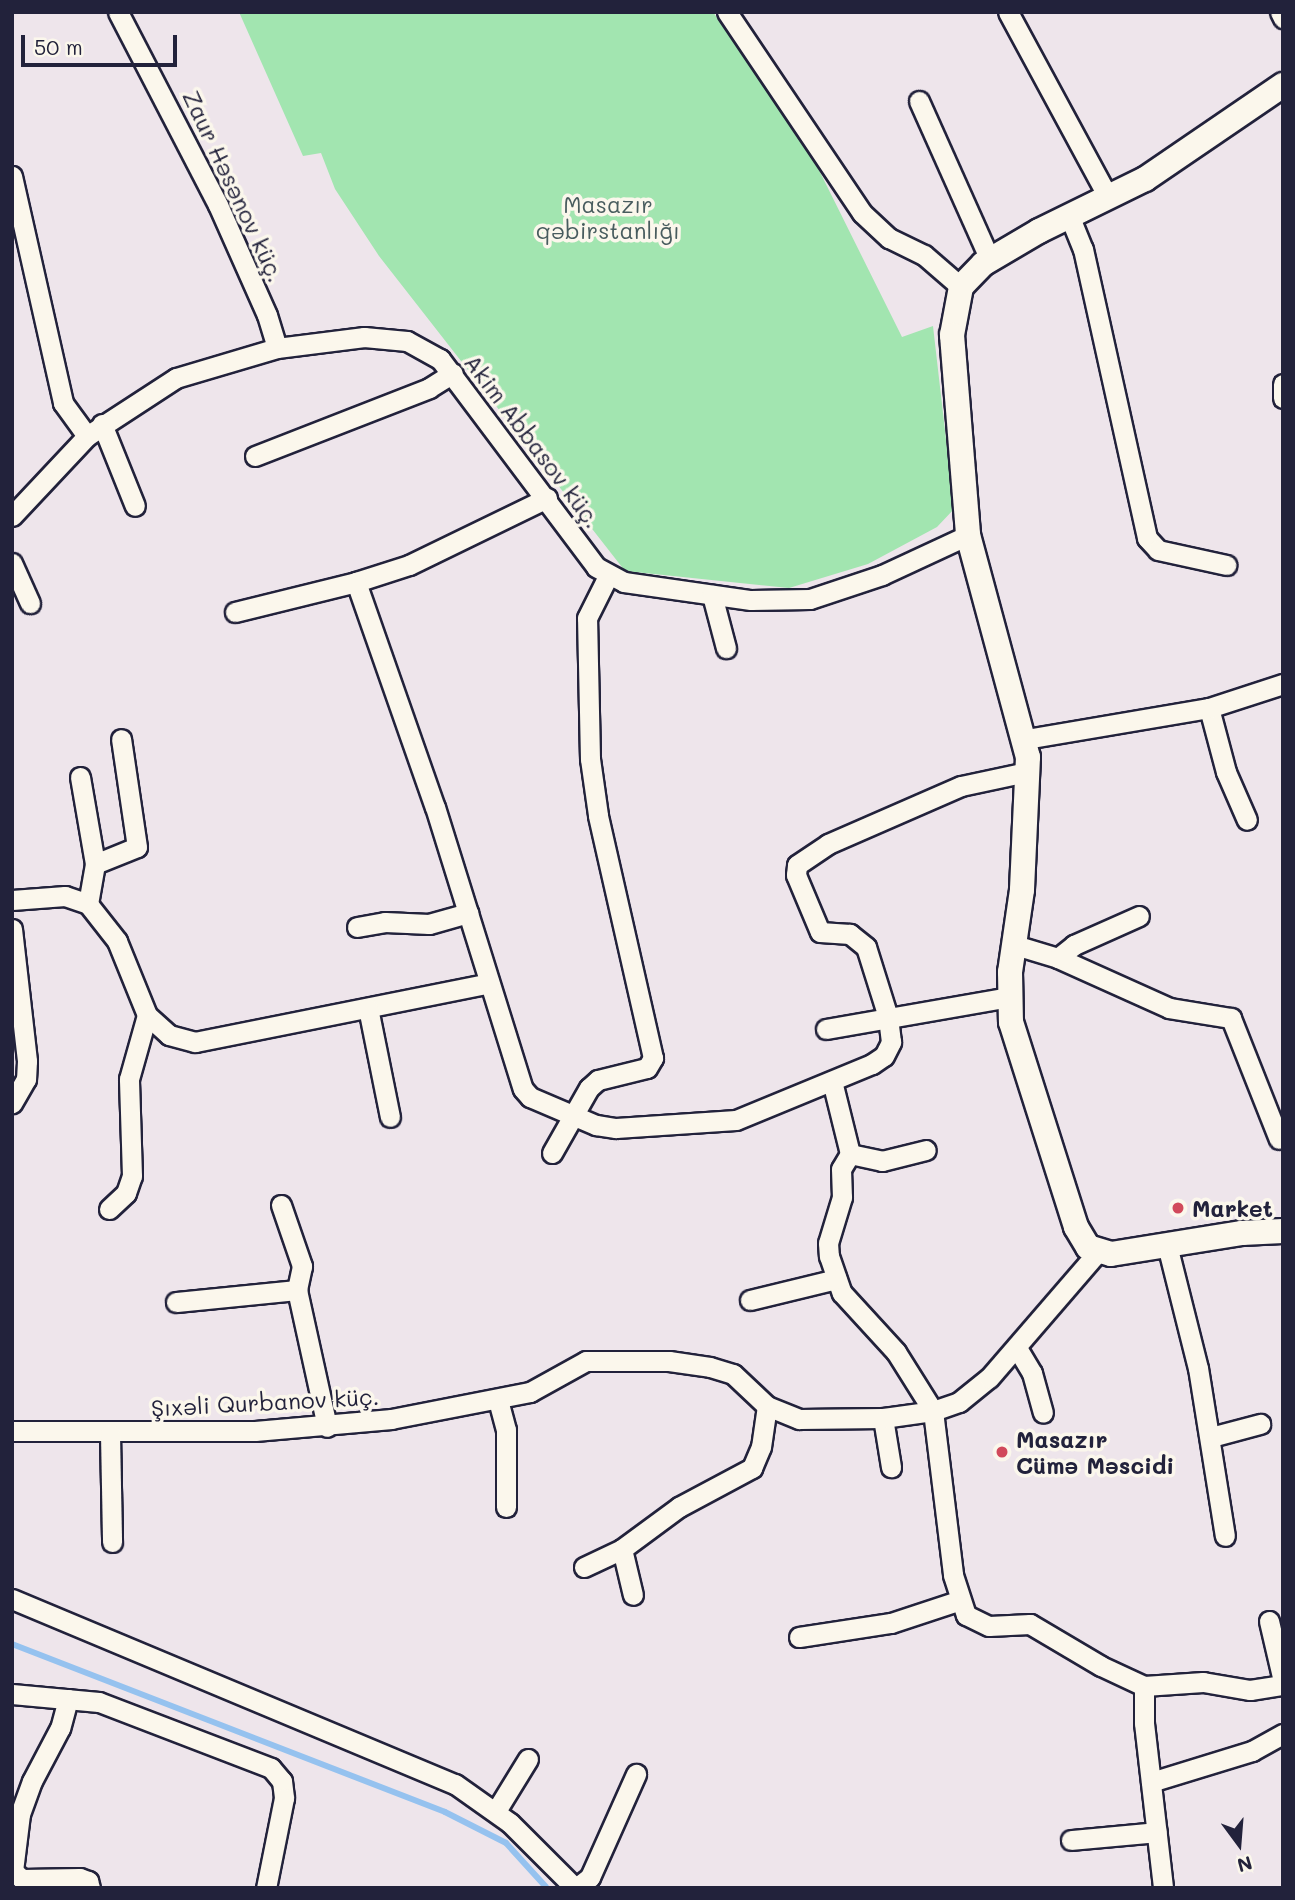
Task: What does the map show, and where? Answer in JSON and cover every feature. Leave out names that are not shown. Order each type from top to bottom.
[{"type":"street","name":"Zaur Həsənov küç.","points":[[118,12],[218,205],[267,315],[277,348]]},
{"type":"street","points":[[727,12],[862,213],[890,238],[923,255],[961,287]]},
{"type":"street","points":[[1009,12],[1108,197]]},
{"type":"street","points":[[1280,12],[1283,18]]},
{"type":"street","points":[[1283,85],[1183,156],[1069,215],[990,260],[961,287],[952,335],[968,535],[1026,738],[1027,772],[1009,997],[1019,1049],[1076,1227],[1097,1253],[1283,1231]]},
{"type":"street","points":[[919,102],[990,260]]},
{"type":"street","points":[[12,176],[63,403],[95,430],[135,506]]},
{"type":"street","points":[[1069,215],[1083,249],[1147,538],[1158,550],[1226,565]]},
{"type":"street","name":"Akim Abbasov küç.","points":[[12,516],[95,430],[176,378],[277,348],[364,337],[408,341],[425,347],[453,373],[608,576]]},
{"type":"street","points":[[255,456],[429,388],[453,373]]},
{"type":"street","points":[[1283,384],[1283,398]]},
{"type":"street","points":[[235,612],[356,582],[410,565],[547,498]]},
{"type":"street","points":[[552,1153],[598,1080],[647,1068],[653,1058],[598,815],[590,759],[587,618],[608,576],[645,587],[712,595],[782,602],[810,599],[882,575],[968,535]]},
{"type":"street","points":[[12,563],[30,603]]},
{"type":"street","points":[[356,582],[468,913],[523,1088],[530,1097],[573,1117],[616,1128],[736,1120],[832,1081],[884,1056],[891,1042],[888,1017],[866,947],[850,934],[820,932],[796,875],[797,865],[828,844],[961,786],[1027,772]]},
{"type":"street","points":[[712,595],[726,648]]},
{"type":"street","points":[[1026,738],[1209,708],[1283,684]]},
{"type":"street","points":[[1209,708],[1226,772],[1247,820]]},
{"type":"street","points":[[95,864],[137,847],[121,739]]},
{"type":"street","points":[[80,777],[95,864],[88,904]]},
{"type":"street","points":[[12,900],[65,896],[88,904],[117,941],[147,1015],[169,1035],[195,1042],[489,983]]},
{"type":"street","points":[[357,928],[385,922],[429,924],[468,913]]},
{"type":"street","points":[[1058,958],[1074,945],[1139,916]]},
{"type":"street","points":[[12,929],[27,1061],[26,1079],[12,1103]]},
{"type":"street","points":[[1015,946],[1058,958],[1169,1008],[1231,1018],[1279,1139]]},
{"type":"street","points":[[826,1029],[1009,997]]},
{"type":"street","points":[[368,1008],[390,1117]]},
{"type":"street","points":[[109,1209],[126,1193],[132,1176],[129,1079],[147,1015]]},
{"type":"street","points":[[832,1081],[850,1154],[841,1169],[842,1197],[828,1243],[836,1279],[851,1306],[896,1352],[933,1411],[958,1601],[978,1624],[1030,1624],[1101,1666],[1144,1686],[1203,1682],[1250,1690],[1283,1683],[1269,1621]]},
{"type":"street","points":[[850,1154],[882,1161],[926,1150]]},
{"type":"street","points":[[281,1205],[302,1266],[297,1290],[327,1427]]},
{"type":"street","points":[[1167,1245],[1211,1437],[1225,1536]]},
{"type":"street","name":"Şıxəli Qurbanov küç.","points":[[12,1431],[110,1434],[327,1427],[498,1400],[530,1392],[586,1361],[669,1361],[733,1374],[767,1406],[799,1419],[883,1418],[933,1411],[976,1391],[1017,1348],[1097,1253]]},
{"type":"street","points":[[750,1300],[836,1279]]},
{"type":"street","points":[[176,1302],[297,1290]]},
{"type":"street","points":[[1017,1348],[1027,1360],[1044,1413]]},
{"type":"street","points":[[498,1400],[506,1430],[506,1507]]},
{"type":"street","points":[[584,1567],[622,1549],[678,1507],[752,1468],[761,1447],[767,1406]]},
{"type":"street","points":[[883,1418],[891,1467]]},
{"type":"street","points":[[1211,1437],[1261,1424]]},
{"type":"street","points":[[110,1434],[112,1542]]},
{"type":"street","points":[[622,1549],[633,1595]]},
{"type":"street","points":[[12,1599],[455,1784],[496,1811],[575,1888],[590,1877],[636,1774]]},
{"type":"street","points":[[799,1637],[891,1623],[958,1601]]},
{"type":"street","points":[[1144,1686],[1163,1888]]},
{"type":"street","points":[[12,1694],[99,1702],[153,1720],[271,1768],[282,1781],[284,1798],[266,1888]]},
{"type":"street","points":[[68,1699],[60,1728],[24,1802],[13,1871],[22,1879],[80,1878],[88,1881],[90,1888]]},
{"type":"street","points":[[1151,1782],[1252,1751],[1283,1734]]},
{"type":"street","points":[[496,1811],[528,1759]]},
{"type":"street","points":[[1071,1840],[1157,1832]]},
{"type":"green space","name":"Masazır qəbirstanlığı","points":[[239,12],[713,12],[807,146],[902,337],[933,326],[954,509],[937,527],[868,564],[789,588],[625,571],[379,256],[335,189],[321,153],[303,156]]},
{"type":"waterway","points":[[12,1644],[445,1812],[506,1843],[546,1887]]},
{"type":"place","name":"Market","points":[[1178,1208]]},
{"type":"place","name":"Masazır Cümə Məscidi","points":[[1002,1452]]}]
